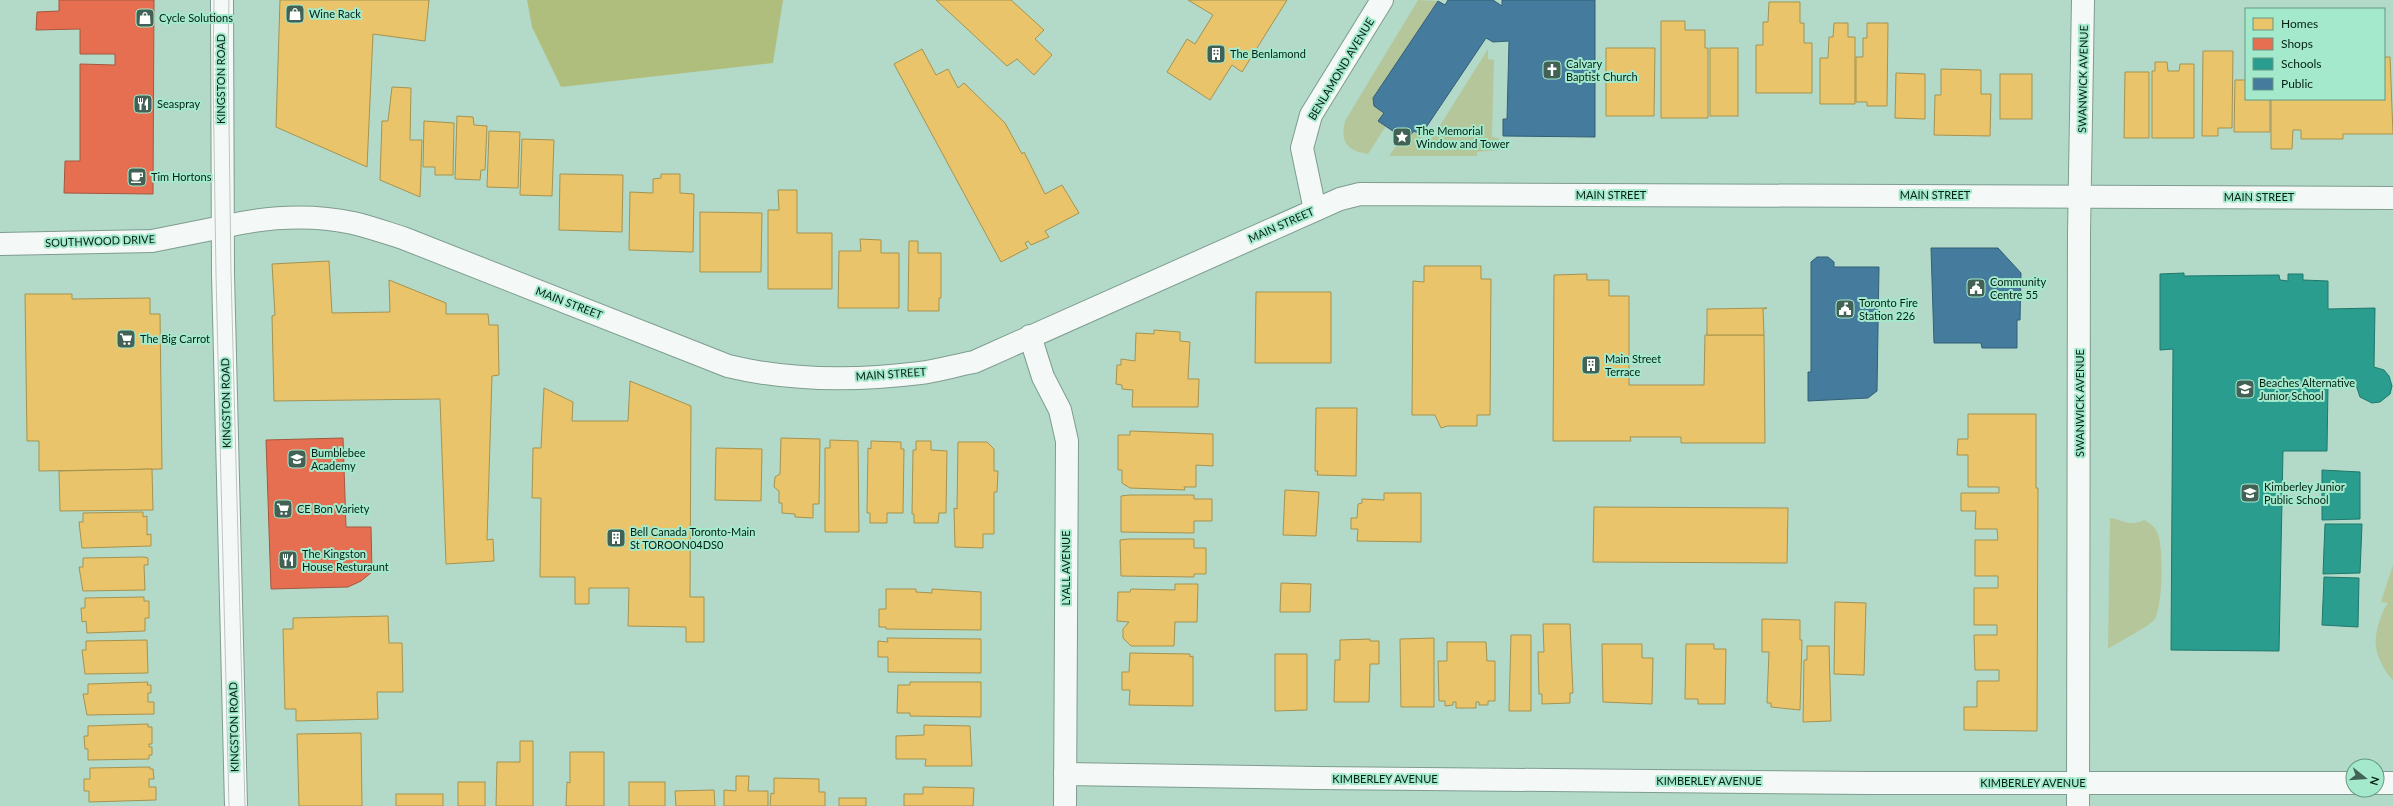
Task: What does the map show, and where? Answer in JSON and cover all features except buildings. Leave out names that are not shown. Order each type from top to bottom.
[{"type":"street","name":"KINGSTON ROAD","points":[[222,0],[222,227],[236,806]]},
{"type":"street","name":"BENLAMOND AVENUE","points":[[1315,210],[1302,148],[1305,131],[1311,115],[1382,0]]},
{"type":"street","name":"SWANWICK AVENUE","points":[[2078,806],[2083,0]]},
{"type":"street","name":"MAIN STREET","points":[[222,227],[264,218],[353,223],[403,238],[728,366],[765,375],[806,378],[920,373],[974,362],[1340,198],[1360,194],[2393,198]]},
{"type":"street","name":"SOUTHWOOD DRIVE","points":[[0,244],[152,242],[222,227]]},
{"type":"street","name":"LYALL AVENUE","points":[[1030,336],[1043,377],[1060,410],[1067,441],[1065,806]]},
{"type":"street","name":"KIMBERLEY AVENUE","points":[[1065,774],[1325,778],[2078,783],[2345,783]]},
{"type":"green space","points":[[527,0],[783,0],[773,63],[561,87],[532,27]]},
{"type":"green space","points":[[1418,0],[1438,1],[1373,98],[1374,106],[1384,113],[1378,121],[1386,126],[1368,154],[1355,151],[1350,148],[1345,140],[1345,121]]},
{"type":"green space","points":[[1488,49],[1488,59],[1494,60],[1492,137],[1499,138],[1500,150],[1477,152],[1477,156],[1389,156],[1398,143],[1404,146],[1406,140],[1414,131],[1424,139],[1432,138]]},
{"type":"green space","points":[[2110,518],[2131,523],[2144,520],[2153,526],[2157,532],[2161,549],[2162,576],[2157,614],[2154,620],[2139,631],[2108,649]]},
{"type":"green space","points":[[2393,565],[2393,680],[2385,670],[2380,660],[2377,651],[2376,636],[2383,612],[2388,603],[2381,602]]},
{"type":"tram line","points":[[214,0],[213,73],[216,275],[229,806]]},
{"type":"tram line","points":[[229,0],[228,46],[231,273],[245,806]]},
{"type":"place","name":"Wine Rack","points":[[295,14]]},
{"type":"place","name":"Cycle Solutions","points":[[145,18]]},
{"type":"place","name":"The Benlamond","points":[[1216,54]]},
{"type":"place","name":"Calvary Baptist Church","points":[[1552,70]]},
{"type":"place","name":"Seaspray","points":[[143,104]]},
{"type":"place","name":"The Memorial Window and Tower","points":[[1402,137]]},
{"type":"place","name":"Tim Hortons","points":[[137,177]]},
{"type":"place","name":"Community Centre 55","points":[[1976,288]]},
{"type":"place","name":"Toronto Fire Station 226","points":[[1845,309]]},
{"type":"place","name":"The Big Carrot","points":[[126,339]]},
{"type":"place","name":"Main Street Terrace","points":[[1591,365]]},
{"type":"place","name":"Beaches Alternative Junior School","points":[[2245,389]]},
{"type":"place","name":"Bumblebee Academy","points":[[297,459]]},
{"type":"place","name":"Kimberley Junior Public School","points":[[2250,493]]},
{"type":"place","name":"CE Bon Variety","points":[[283,509]]},
{"type":"place","name":"Bell Canada Toronto-Main St TOROON04DS0","points":[[616,538]]},
{"type":"place","name":"The Kingston House Resturaunt","points":[[288,560]]}]
